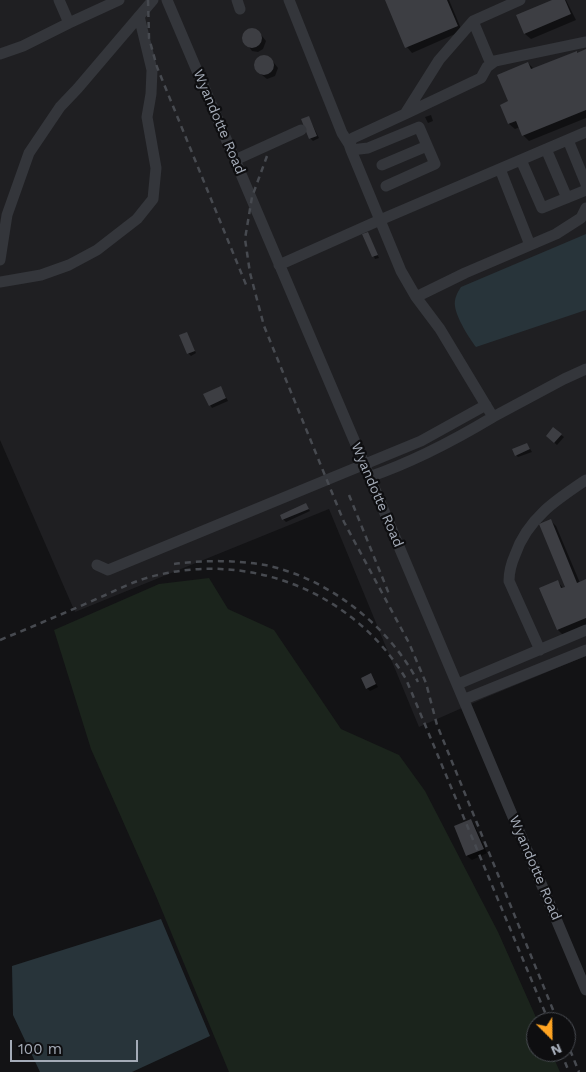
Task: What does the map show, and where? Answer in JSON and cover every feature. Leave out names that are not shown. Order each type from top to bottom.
[{"type":"street","points":[[59,0],[69,23]]},
{"type":"street","points":[[0,54],[23,46],[119,0]]},
{"type":"street","name":"Wyandotte Road","points":[[167,0],[465,700],[586,990]]},
{"type":"street","points":[[289,0],[342,133],[350,147],[401,272],[416,297],[440,330],[493,417]]},
{"type":"street","points":[[405,114],[439,60],[473,21],[520,0]]},
{"type":"street","points":[[0,260],[7,215],[29,153],[60,107],[149,2]]},
{"type":"street","points":[[0,282],[40,275],[69,265],[90,254],[137,219],[153,199],[156,168],[147,117],[151,94],[152,70],[139,16]]},
{"type":"street","points":[[473,21],[491,64]]},
{"type":"street","points":[[350,147],[353,138],[361,133],[481,78],[495,61],[586,42]]},
{"type":"street","points":[[350,147],[368,148],[419,127],[435,164],[386,186]]},
{"type":"street","points":[[235,160],[301,130]]},
{"type":"street","points":[[279,265],[586,132]]},
{"type":"street","points":[[568,140],[586,184]]},
{"type":"street","points":[[382,165],[427,146]]},
{"type":"street","points":[[546,149],[567,198]]},
{"type":"street","points":[[521,160],[542,208],[586,190]]},
{"type":"street","points":[[500,169],[530,245]]},
{"type":"street","points":[[416,297],[465,273],[556,234],[580,218],[586,208]]},
{"type":"street","points":[[369,477],[395,469],[445,445],[493,417],[586,369]]},
{"type":"street","points":[[97,565],[108,570],[421,441],[486,405]]},
{"type":"street","points":[[540,650],[509,581],[509,572],[519,542],[533,521],[545,508],[586,480]]},
{"type":"street","points":[[458,684],[586,630]]},
{"type":"street","points":[[465,700],[586,650]]},
{"type":"shaded area","points":[[0,0],[586,0],[586,656],[419,727],[329,509],[75,612],[0,440]]},
{"type":"shaded area","points":[[586,234],[586,310],[476,347],[463,327],[456,311],[455,298],[461,287]]},
{"type":"shaded area","points":[[209,578],[228,609],[274,630],[341,729],[399,755],[425,791],[498,932],[534,1012],[526,1012],[526,1062],[556,1062],[560,1072],[229,1072],[156,896],[91,749],[54,630],[159,584]]},
{"type":"shaded area","points":[[161,919],[210,1036],[132,1072],[40,1072],[13,1015],[12,966]]},
{"type":"building","points":[[385,0],[447,0],[458,26],[405,48]]},
{"type":"building","points":[[552,0],[565,0],[571,14],[524,34],[516,15]]},
{"type":"building","points":[[252,28],[259,31],[262,38],[259,45],[252,48],[245,45],[242,38],[245,31]]},
{"type":"building","points":[[586,49],[586,110],[522,136],[516,121],[508,124],[500,105],[508,101],[497,75],[528,62],[531,69]]},
{"type":"building","points":[[264,55],[271,58],[274,65],[271,72],[264,75],[257,72],[254,65],[257,58]]},
{"type":"building","points":[[309,116],[317,136],[309,139],[301,119]]},
{"type":"building","points":[[368,232],[378,255],[372,257],[362,234]]},
{"type":"building","points":[[187,332],[195,351],[187,354],[179,335]]},
{"type":"building","points":[[221,386],[226,398],[209,406],[203,394]]},
{"type":"building","points":[[553,427],[562,434],[554,443],[546,436]]},
{"type":"building","points":[[527,443],[530,449],[515,456],[512,449]]},
{"type":"building","points":[[306,503],[309,509],[282,520],[280,515]]},
{"type":"building","points":[[551,519],[577,583],[586,579],[586,618],[557,630],[539,588],[558,580],[561,588],[565,587],[539,524]]},
{"type":"building","points":[[371,673],[376,684],[366,689],[361,678]]},
{"type":"building","points":[[471,819],[484,849],[466,856],[454,826]]},
{"type":"railway","points":[[148,0],[149,38],[157,67],[247,287]]},
{"type":"railway","points":[[267,156],[252,197],[245,239],[250,273],[264,326],[344,522],[409,643],[426,683],[437,725],[554,1012]]},
{"type":"railway","points":[[349,495],[389,594]]},
{"type":"railway","points":[[174,564],[220,561],[254,563],[288,571],[311,581],[354,607],[373,624],[406,661],[418,682]]},
{"type":"railway","points":[[0,640],[136,582],[158,575],[194,569],[230,570],[265,575],[299,586],[330,603],[359,624],[385,649],[406,679],[545,1012]]},
{"type":"railway","points":[[565,1062],[569,1072]]},
{"type":"railway","points":[[575,1062],[579,1072]]}]
